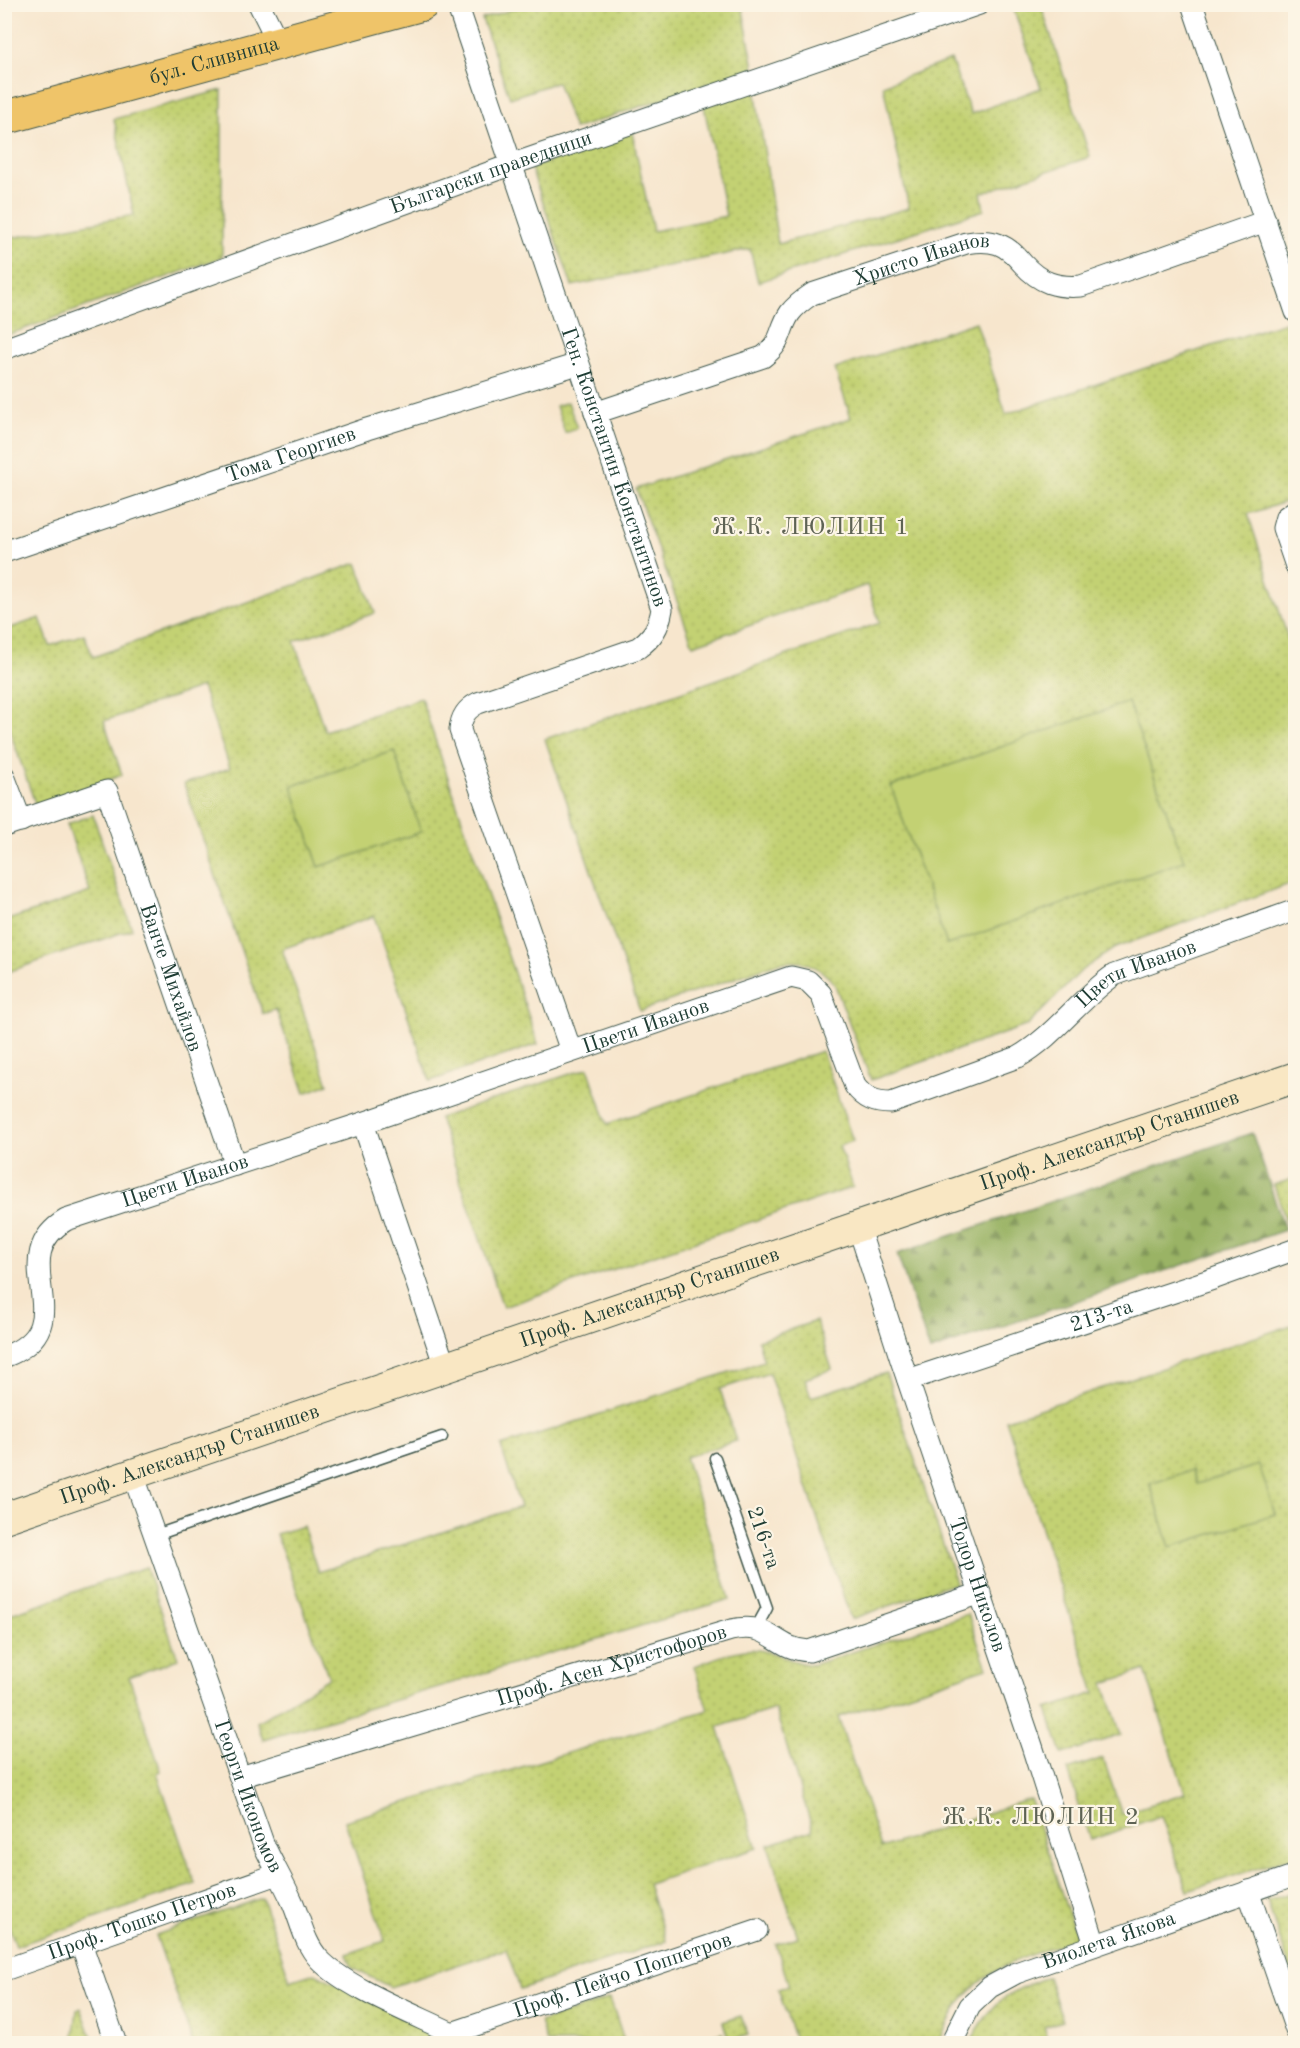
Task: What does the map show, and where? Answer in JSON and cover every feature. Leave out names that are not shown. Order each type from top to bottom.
[{"type":"main road","name":"бул. Сливница","points":[[4,118],[422,4]]},
{"type":"street","points":[[259,4],[278,42]]},
{"type":"street","name":"Ген. Константин Константинов","points":[[457,4],[662,609],[658,626],[648,641],[638,648],[470,707],[461,721],[460,730],[571,1051]]},
{"type":"street","name":"Български праведници","points":[[4,349],[510,165],[979,4]]},
{"type":"street","points":[[1192,4],[1296,312]]},
{"type":"street","name":"Христо Иванов","points":[[596,413],[763,357],[779,340],[789,314],[812,294],[966,243],[982,241],[998,244],[1012,252],[1035,276],[1049,284],[1065,288],[1081,286],[1266,221]]},
{"type":"street","name":"Тома Георгиев","points":[[4,552],[378,426],[578,364]]},
{"type":"street","points":[[1296,510],[1286,517],[1283,528],[1296,566]]},
{"type":"street","points":[[4,776],[13,824]]},
{"type":"street","name":"Ванче Михайлов","points":[[13,824],[107,791],[235,1165]]},
{"type":"street","name":"Цвети Иванов","points":[[4,1357],[18,1352],[28,1344],[35,1333],[39,1321],[39,1308],[30,1269],[32,1252],[40,1238],[51,1227],[66,1220],[363,1123],[782,979],[800,978],[815,986],[855,1086],[870,1100],[891,1103],[1018,1057],[1034,1048],[1096,987],[1114,975],[1296,910]]},
{"type":"street","name":"Проф. Александър Станишев","points":[[4,1518],[1296,1077]]},
{"type":"street","points":[[363,1123],[445,1367]]},
{"type":"street","name":"Тодор Николов","points":[[858,1226],[1032,1746],[1095,1945]]},
{"type":"street","name":"213-та","points":[[908,1380],[1202,1283],[1296,1249]]},
{"type":"street","name":"Георги Икономов","points":[[133,1474],[263,1843],[292,1900],[307,1942],[318,1958],[333,1971],[454,2038]]},
{"type":"street","name":"Проф. Асен Христофоров","points":[[240,1777],[731,1630],[756,1628],[767,1632],[786,1647],[809,1651],[981,1593]]},
{"type":"street","name":"Проф. Тошко Петров","points":[[4,1970],[278,1874]]},
{"type":"street","name":"Виолета Якова","points":[[951,2043],[970,2006],[990,1987],[1016,1973],[1296,1875]]},
{"type":"street","points":[[1248,1891],[1296,2030]]},
{"type":"street","name":"Проф. Пейчо Поппетров","points":[[454,2038],[757,1930]]},
{"type":"street","points":[[81,1943],[116,2043]]},
{"type":"lane","points":[[156,1535],[442,1437]]},
{"type":"lane","name":"216-та","points":[[715,1458],[767,1608],[756,1628]]},
{"type":"green space","points":[[529,4],[742,5],[754,68],[574,129],[557,82],[510,98],[482,19]]},
{"type":"green space","points":[[1012,4],[1041,5],[1090,157],[981,193],[984,210],[758,282],[750,249],[572,286],[531,168],[632,132],[653,231],[726,216],[704,106],[755,88],[778,244],[909,208],[883,85],[951,60],[971,114],[1041,88]]},
{"type":"green space","points":[[222,90],[222,257],[5,336],[5,239],[134,215],[114,119]]},
{"type":"green space","points":[[976,322],[1006,414],[1285,322],[1295,355],[1295,499],[1248,514],[1295,660],[1295,882],[1115,948],[1082,970],[1028,1025],[871,1080],[835,985],[823,972],[803,962],[778,963],[640,1011],[545,739],[880,623],[867,585],[693,645],[636,489],[851,418],[835,369]]},
{"type":"green space","points":[[568,402],[577,428],[565,433],[556,406]]},
{"type":"green space","points":[[357,563],[375,613],[294,641],[325,731],[421,698],[538,1044],[430,1081],[374,916],[282,949],[328,1084],[305,1093],[276,1009],[263,1014],[184,784],[230,768],[202,687],[104,721],[122,775],[36,806],[5,717],[4,630],[40,618],[50,646],[84,634],[93,657]]},
{"type":"green space","points":[[1128,702],[1184,861],[947,945],[891,786]]},
{"type":"green space","points":[[394,751],[421,832],[319,867],[292,786]]},
{"type":"green space","points":[[93,815],[132,929],[5,973],[5,921],[90,892],[67,824]]},
{"type":"green space","points":[[822,1051],[853,1141],[839,1146],[853,1187],[503,1307],[439,1118],[588,1068],[607,1124]]},
{"type":"green space","points":[[1252,1133],[1285,1230],[930,1351],[897,1254]]},
{"type":"green space","points":[[1295,1178],[1295,1242],[1293,1243],[1274,1185]]},
{"type":"green space","points":[[816,1321],[832,1369],[805,1379],[811,1397],[886,1373],[956,1583],[851,1619],[769,1373],[720,1389],[736,1441],[685,1457],[730,1599],[263,1740],[257,1722],[329,1678],[276,1534],[303,1526],[318,1572],[520,1507],[501,1446],[764,1361],[758,1340]]},
{"type":"green space","points":[[1295,1324],[1295,1856],[1188,1891],[1161,1816],[1090,1840],[1068,1770],[1103,1758],[1122,1814],[1185,1793],[1145,1670],[1104,1683],[1121,1735],[1062,1754],[1047,1709],[1095,1693],[1006,1420]]},
{"type":"green space","points":[[1259,1465],[1275,1514],[1170,1547],[1150,1484],[1192,1470],[1197,1484]]},
{"type":"green space","points":[[146,1567],[178,1659],[129,1677],[161,1771],[157,1773],[195,1884],[16,1946],[4,1912],[5,1616]]},
{"type":"green space","points":[[968,1614],[987,1668],[838,1717],[881,1848],[1030,1799],[1077,1939],[1016,1961],[987,1976],[959,2003],[938,2043],[796,2043],[778,1989],[789,1986],[776,1944],[798,1937],[768,1845],[813,1830],[775,1709],[718,1727],[757,1848],[648,1884],[666,1941],[520,1989],[506,1949],[390,1987],[352,1968],[347,1954],[385,1941],[345,1821],[708,1710],[694,1666],[725,1655],[742,1650],[758,1650],[813,1665]]},
{"type":"green space","points":[[1296,1891],[1295,1983],[1267,1901]]},
{"type":"green space","points":[[262,1898],[290,1981],[315,1973],[444,2038],[446,2043],[193,2043],[156,1935]]},
{"type":"green space","points":[[1048,1977],[1063,2021],[1044,2027],[1050,2043],[970,2043],[985,2018],[1001,2001],[1020,1988]]},
{"type":"green space","points":[[610,1998],[625,2043],[547,2043],[540,2022]]},
{"type":"green space","points":[[81,2008],[94,2043],[73,2043],[77,2010]]},
{"type":"green space","points":[[741,2016],[748,2035],[729,2041],[723,2022]]},
{"type":"green space","points":[[722,2033],[726,2043],[690,2043]]},
{"type":"district","name":"Ж.К. ЛЮЛИН 1","points":[[811,528]]},
{"type":"district","name":"Ж.К. ЛЮЛИН 2","points":[[1041,1818]]}]
